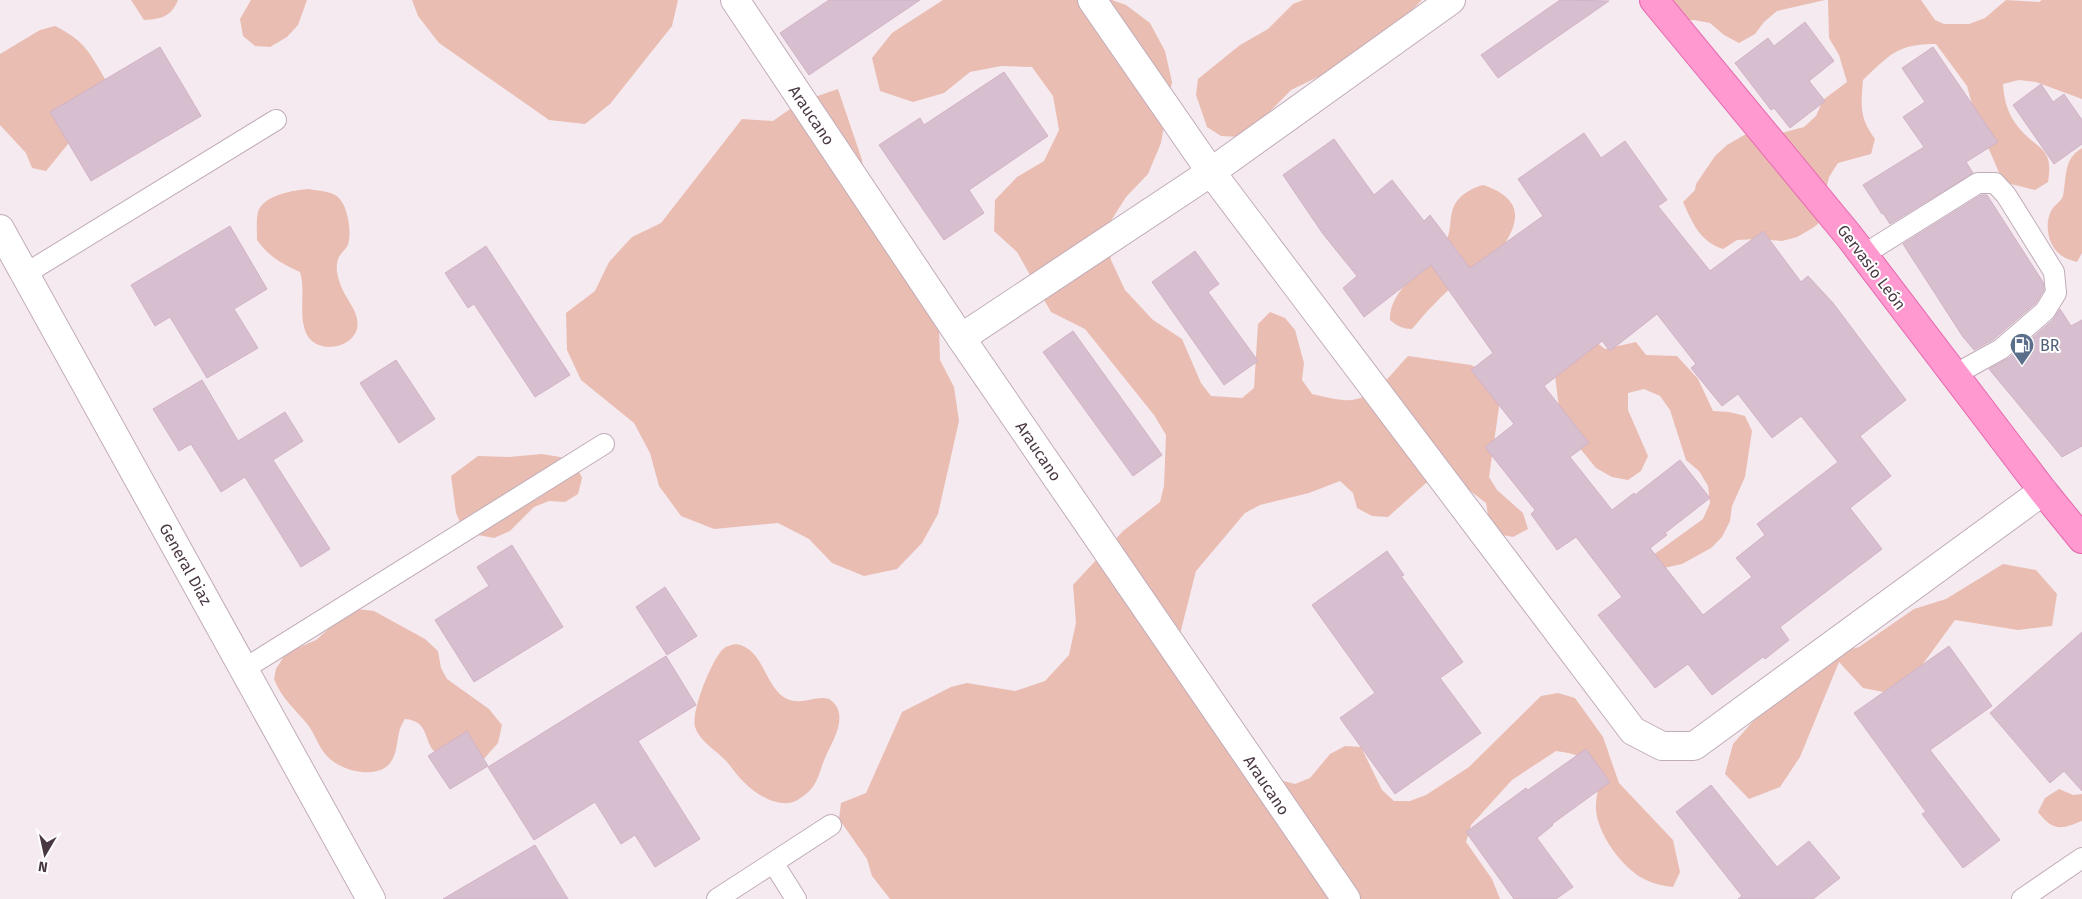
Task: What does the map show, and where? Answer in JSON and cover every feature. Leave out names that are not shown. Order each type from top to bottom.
[{"type":"main road","name":"Gervasio León","points":[[1654,0],[1863,255],[2042,492],[2082,539]]},
{"type":"street","name":"Araucano","points":[[735,0],[961,338],[1346,899]]},
{"type":"street","points":[[1092,0],[1211,172],[1633,731],[1662,746],[1694,746],[2042,492]]},
{"type":"street","points":[[961,338],[1211,172],[1451,0]]},
{"type":"street","name":"General Diaz","points":[[0,229],[371,899]]},
{"type":"lane","points":[[25,274],[276,120]]},
{"type":"lane","points":[[1863,255],[1978,183],[1995,184],[2006,195],[2054,272],[2056,293],[2045,311],[2001,349],[1954,375]]},
{"type":"lane","points":[[244,669],[604,444]]},
{"type":"lane","points":[[718,899],[831,825]]},
{"type":"lane","points":[[2022,899],[2082,858]]},
{"type":"lane","points":[[774,864],[796,899]]},
{"type":"shaded area","points":[[131,0],[178,0],[169,14],[156,19],[144,20]]},
{"type":"shaded area","points":[[251,0],[307,0],[298,25],[287,37],[270,47],[255,46],[243,36],[240,19]]},
{"type":"shaded area","points":[[412,0],[678,0],[672,26],[610,104],[585,124],[549,120],[439,43],[418,16]]},
{"type":"shaded area","points":[[943,0],[1112,0],[1126,5],[1150,23],[1165,51],[1172,82],[1161,143],[1148,174],[1126,197],[1107,227],[1111,260],[1125,290],[1153,320],[1182,339],[1201,383],[1211,396],[1242,398],[1254,388],[1258,324],[1270,312],[1285,318],[1295,330],[1304,363],[1302,380],[1312,394],[1343,400],[1363,397],[1380,386],[1408,356],[1471,365],[1487,373],[1500,400],[1489,477],[1497,490],[1523,513],[1528,529],[1513,537],[1497,534],[1489,520],[1486,503],[1456,480],[1426,483],[1388,517],[1372,516],[1357,508],[1353,493],[1340,481],[1309,493],[1260,505],[1245,513],[1196,571],[1177,646],[1280,780],[1295,784],[1310,778],[1330,754],[1345,746],[1361,747],[1382,790],[1394,801],[1410,801],[1426,795],[1469,767],[1541,696],[1558,693],[1575,698],[1603,737],[1619,783],[1673,840],[1680,872],[1673,887],[1644,879],[1627,867],[1619,858],[1606,839],[1597,818],[1598,778],[1594,768],[1580,757],[1556,751],[1512,780],[1471,825],[1466,842],[1492,879],[1500,899],[890,899],[872,876],[867,859],[839,819],[841,803],[866,793],[902,712],[951,687],[967,683],[1015,691],[1045,681],[1069,655],[1076,623],[1073,585],[1123,531],[1160,502],[1164,486],[1166,435],[1154,415],[1085,329],[1051,312],[1017,252],[994,231],[995,200],[1017,177],[1044,161],[1059,130],[1053,96],[1032,67],[1001,66],[970,72],[944,93],[913,102],[880,91],[872,58],[892,33]]},
{"type":"shaded area","points":[[1303,0],[1422,0],[1394,28],[1322,75],[1291,90],[1255,127],[1240,137],[1221,136],[1207,127],[1196,95],[1198,79],[1240,45],[1268,29],[1293,4]]},
{"type":"shaded area","points":[[1657,0],[1825,0],[1777,11],[1764,22],[1755,34],[1739,43],[1724,35],[1710,23],[1694,20],[1677,21]]},
{"type":"shaded area","points":[[1828,0],[1921,0],[1935,20],[1944,24],[1969,24],[1985,18],[2006,0],[2039,2],[2042,0],[2082,0],[2082,99],[2036,82],[2019,80],[2003,84],[2004,96],[2012,118],[2019,128],[2046,155],[2049,162],[2048,182],[2035,190],[2003,182],[1976,119],[1967,86],[1936,44],[1923,44],[1895,52],[1880,63],[1863,80],[1862,111],[1866,124],[1875,139],[1871,154],[1838,163],[1829,177],[1818,224],[1797,237],[1782,241],[1737,240],[1723,249],[1708,242],[1694,224],[1683,202],[1695,190],[1696,184],[1715,156],[1727,145],[1753,130],[1774,135],[1804,127],[1816,116],[1823,100],[1847,82],[1839,55],[1829,38]]},
{"type":"shaded area","points":[[55,26],[80,42],[95,61],[105,79],[95,125],[68,144],[46,171],[32,168],[26,153],[0,125],[0,54],[40,30]]},
{"type":"shaded area","points":[[838,89],[862,160],[866,192],[938,294],[940,360],[954,387],[959,421],[938,514],[922,543],[897,569],[864,576],[832,563],[809,539],[778,523],[714,529],[681,516],[659,486],[650,453],[634,423],[581,380],[567,350],[566,313],[595,291],[609,262],[632,237],[661,223],[742,119],[773,121],[800,102]]},
{"type":"shaded area","points":[[2082,148],[2082,253],[2077,262],[2064,257],[2053,247],[2048,223],[2051,211],[2063,196],[2069,163],[2076,152]]},
{"type":"shaded area","points":[[1483,185],[1503,195],[1514,207],[1514,223],[1505,243],[1493,259],[1462,279],[1428,310],[1412,329],[1403,328],[1395,324],[1390,320],[1391,309],[1396,298],[1402,288],[1437,253],[1447,240],[1455,204],[1467,192]]},
{"type":"shaded area","points":[[309,189],[335,195],[341,201],[347,213],[350,233],[349,240],[348,245],[339,257],[337,270],[342,289],[352,305],[358,323],[357,329],[348,341],[333,347],[317,344],[306,333],[303,318],[300,272],[276,259],[257,240],[257,215],[261,206],[266,201],[280,194]]},
{"type":"shaded area","points":[[1579,329],[1605,349],[1636,342],[1646,355],[1677,356],[1698,379],[1713,411],[1745,416],[1752,431],[1745,477],[1732,506],[1730,521],[1722,537],[1711,548],[1682,564],[1664,568],[1649,558],[1703,519],[1710,503],[1708,486],[1699,471],[1686,460],[1670,410],[1660,396],[1644,389],[1628,393],[1628,410],[1648,456],[1641,471],[1628,480],[1612,477],[1596,468],[1574,441],[1559,409],[1555,375]]},
{"type":"shaded area","points":[[542,454],[560,457],[575,463],[582,478],[578,494],[565,502],[549,501],[534,507],[510,531],[494,538],[478,535],[462,527],[456,513],[451,476],[478,456],[509,457]]},
{"type":"shaded area","points":[[2003,564],[2036,570],[2057,594],[2052,626],[2018,630],[1955,620],[1917,672],[1894,694],[1863,688],[1839,662],[1800,757],[1780,787],[1749,799],[1725,774],[1733,744],[1775,696],[1828,655],[1859,647],[1914,609],[1946,599]]},
{"type":"shaded area","points":[[357,609],[374,611],[425,639],[438,651],[441,668],[447,679],[489,709],[502,725],[498,743],[482,761],[453,759],[438,755],[430,745],[423,728],[413,721],[405,719],[394,757],[386,767],[379,771],[354,771],[331,760],[326,755],[313,732],[289,704],[277,686],[274,679],[276,669],[286,653],[316,640],[342,617]]},
{"type":"shaded area","points":[[736,644],[751,651],[756,656],[772,685],[784,698],[792,701],[828,699],[837,708],[839,723],[816,782],[807,793],[792,802],[776,802],[752,789],[703,740],[695,727],[699,699],[713,665],[722,650]]},
{"type":"shaded area","points":[[2059,789],[2073,795],[2082,794],[2082,821],[2068,826],[2057,827],[2048,823],[2038,812],[2045,798]]},
{"type":"building","points":[[829,0],[920,0],[809,75],[780,33]]},
{"type":"building","points":[[1560,0],[1609,1],[1498,78],[1481,55]]},
{"type":"building","points":[[1805,22],[1834,61],[1809,81],[1825,101],[1790,128],[1774,108],[1771,110],[1735,63],[1768,38],[1774,46]]},
{"type":"building","points":[[160,47],[201,116],[91,181],[50,112]]},
{"type":"building","points":[[1933,47],[1998,142],[1966,162],[1973,173],[1890,224],[1863,185],[1924,147],[1903,117],[1925,102],[1902,68]]},
{"type":"building","points":[[1004,72],[1048,136],[969,190],[984,213],[944,240],[879,145],[920,118],[924,125]]},
{"type":"building","points":[[2041,84],[2053,102],[2064,94],[2082,120],[2082,144],[2054,164],[2013,105]]},
{"type":"building","points":[[1584,133],[1601,158],[1625,141],[1667,200],[1658,206],[1710,271],[1763,231],[1801,282],[1808,276],[1833,303],[1906,400],[1860,436],[1891,476],[1850,508],[1882,549],[1780,627],[1789,640],[1765,659],[1763,657],[1712,695],[1688,664],[1655,688],[1598,615],[1622,597],[1576,537],[1557,550],[1531,514],[1535,510],[1485,447],[1514,424],[1471,370],[1493,353],[1431,265],[1364,317],[1343,288],[1357,276],[1323,234],[1283,175],[1334,139],[1374,195],[1392,180],[1424,221],[1430,215],[1470,268],[1543,216],[1518,179]],"holes":[[[1657,314],[1696,364],[1691,368],[1722,406],[1738,394],[1772,438],[1801,416],[1838,462],[1757,524],[1765,535],[1736,558],[1752,577],[1703,615],[1650,548],[1667,535],[1665,533],[1710,498],[1680,460],[1635,495],[1634,493],[1612,510],[1570,457],[1589,443],[1544,386],[1602,341],[1610,351]]]},
{"type":"building","points":[[1981,195],[1987,195],[2043,282],[2044,290],[2036,303],[1994,339],[1974,350],[1963,337],[1903,244]]},
{"type":"building","points":[[230,226],[267,289],[234,309],[258,348],[207,378],[170,317],[155,326],[131,285]]},
{"type":"building","points":[[486,246],[570,375],[535,397],[474,304],[468,308],[445,273]]},
{"type":"building","points":[[1195,251],[1219,284],[1208,292],[1258,361],[1224,385],[1152,282]]},
{"type":"building","points":[[2060,309],[2071,326],[2082,320],[2082,446],[2062,457],[1989,369],[2009,358],[2053,320]]},
{"type":"building","points":[[1073,331],[1162,455],[1133,476],[1043,352]]},
{"type":"building","points":[[396,360],[435,419],[399,443],[360,383]]},
{"type":"building","points":[[202,380],[238,441],[285,412],[303,441],[273,460],[330,549],[301,567],[245,477],[221,492],[191,444],[179,451],[153,409]]},
{"type":"building","points":[[512,545],[563,627],[474,682],[435,620],[489,586],[477,567]]},
{"type":"building","points":[[1387,551],[1404,575],[1401,576],[1463,662],[1440,678],[1481,733],[1395,794],[1340,718],[1375,693],[1312,605]]},
{"type":"building","points":[[665,587],[697,636],[667,655],[636,607]]},
{"type":"building","points":[[2082,632],[2082,791],[2064,771],[2050,783],[1990,713]]},
{"type":"building","points":[[1949,646],[1992,706],[1930,750],[2000,840],[1963,868],[1922,814],[1926,812],[1854,713]]},
{"type":"building","points":[[666,656],[696,705],[638,741],[700,839],[655,867],[635,835],[621,844],[595,802],[534,840],[488,767]]},
{"type":"building","points":[[467,731],[488,766],[450,789],[428,756]]},
{"type":"building","points":[[1586,749],[1610,782],[1552,824],[1537,838],[1573,887],[1556,899],[1514,899],[1466,832],[1526,788],[1528,790]]},
{"type":"building","points":[[1711,785],[1777,867],[1809,841],[1840,878],[1813,899],[1738,899],[1742,896],[1676,812]]},
{"type":"building","points":[[535,845],[568,899],[443,899]]},
{"type":"place","name":"BR","points":[[2022,366]]}]
